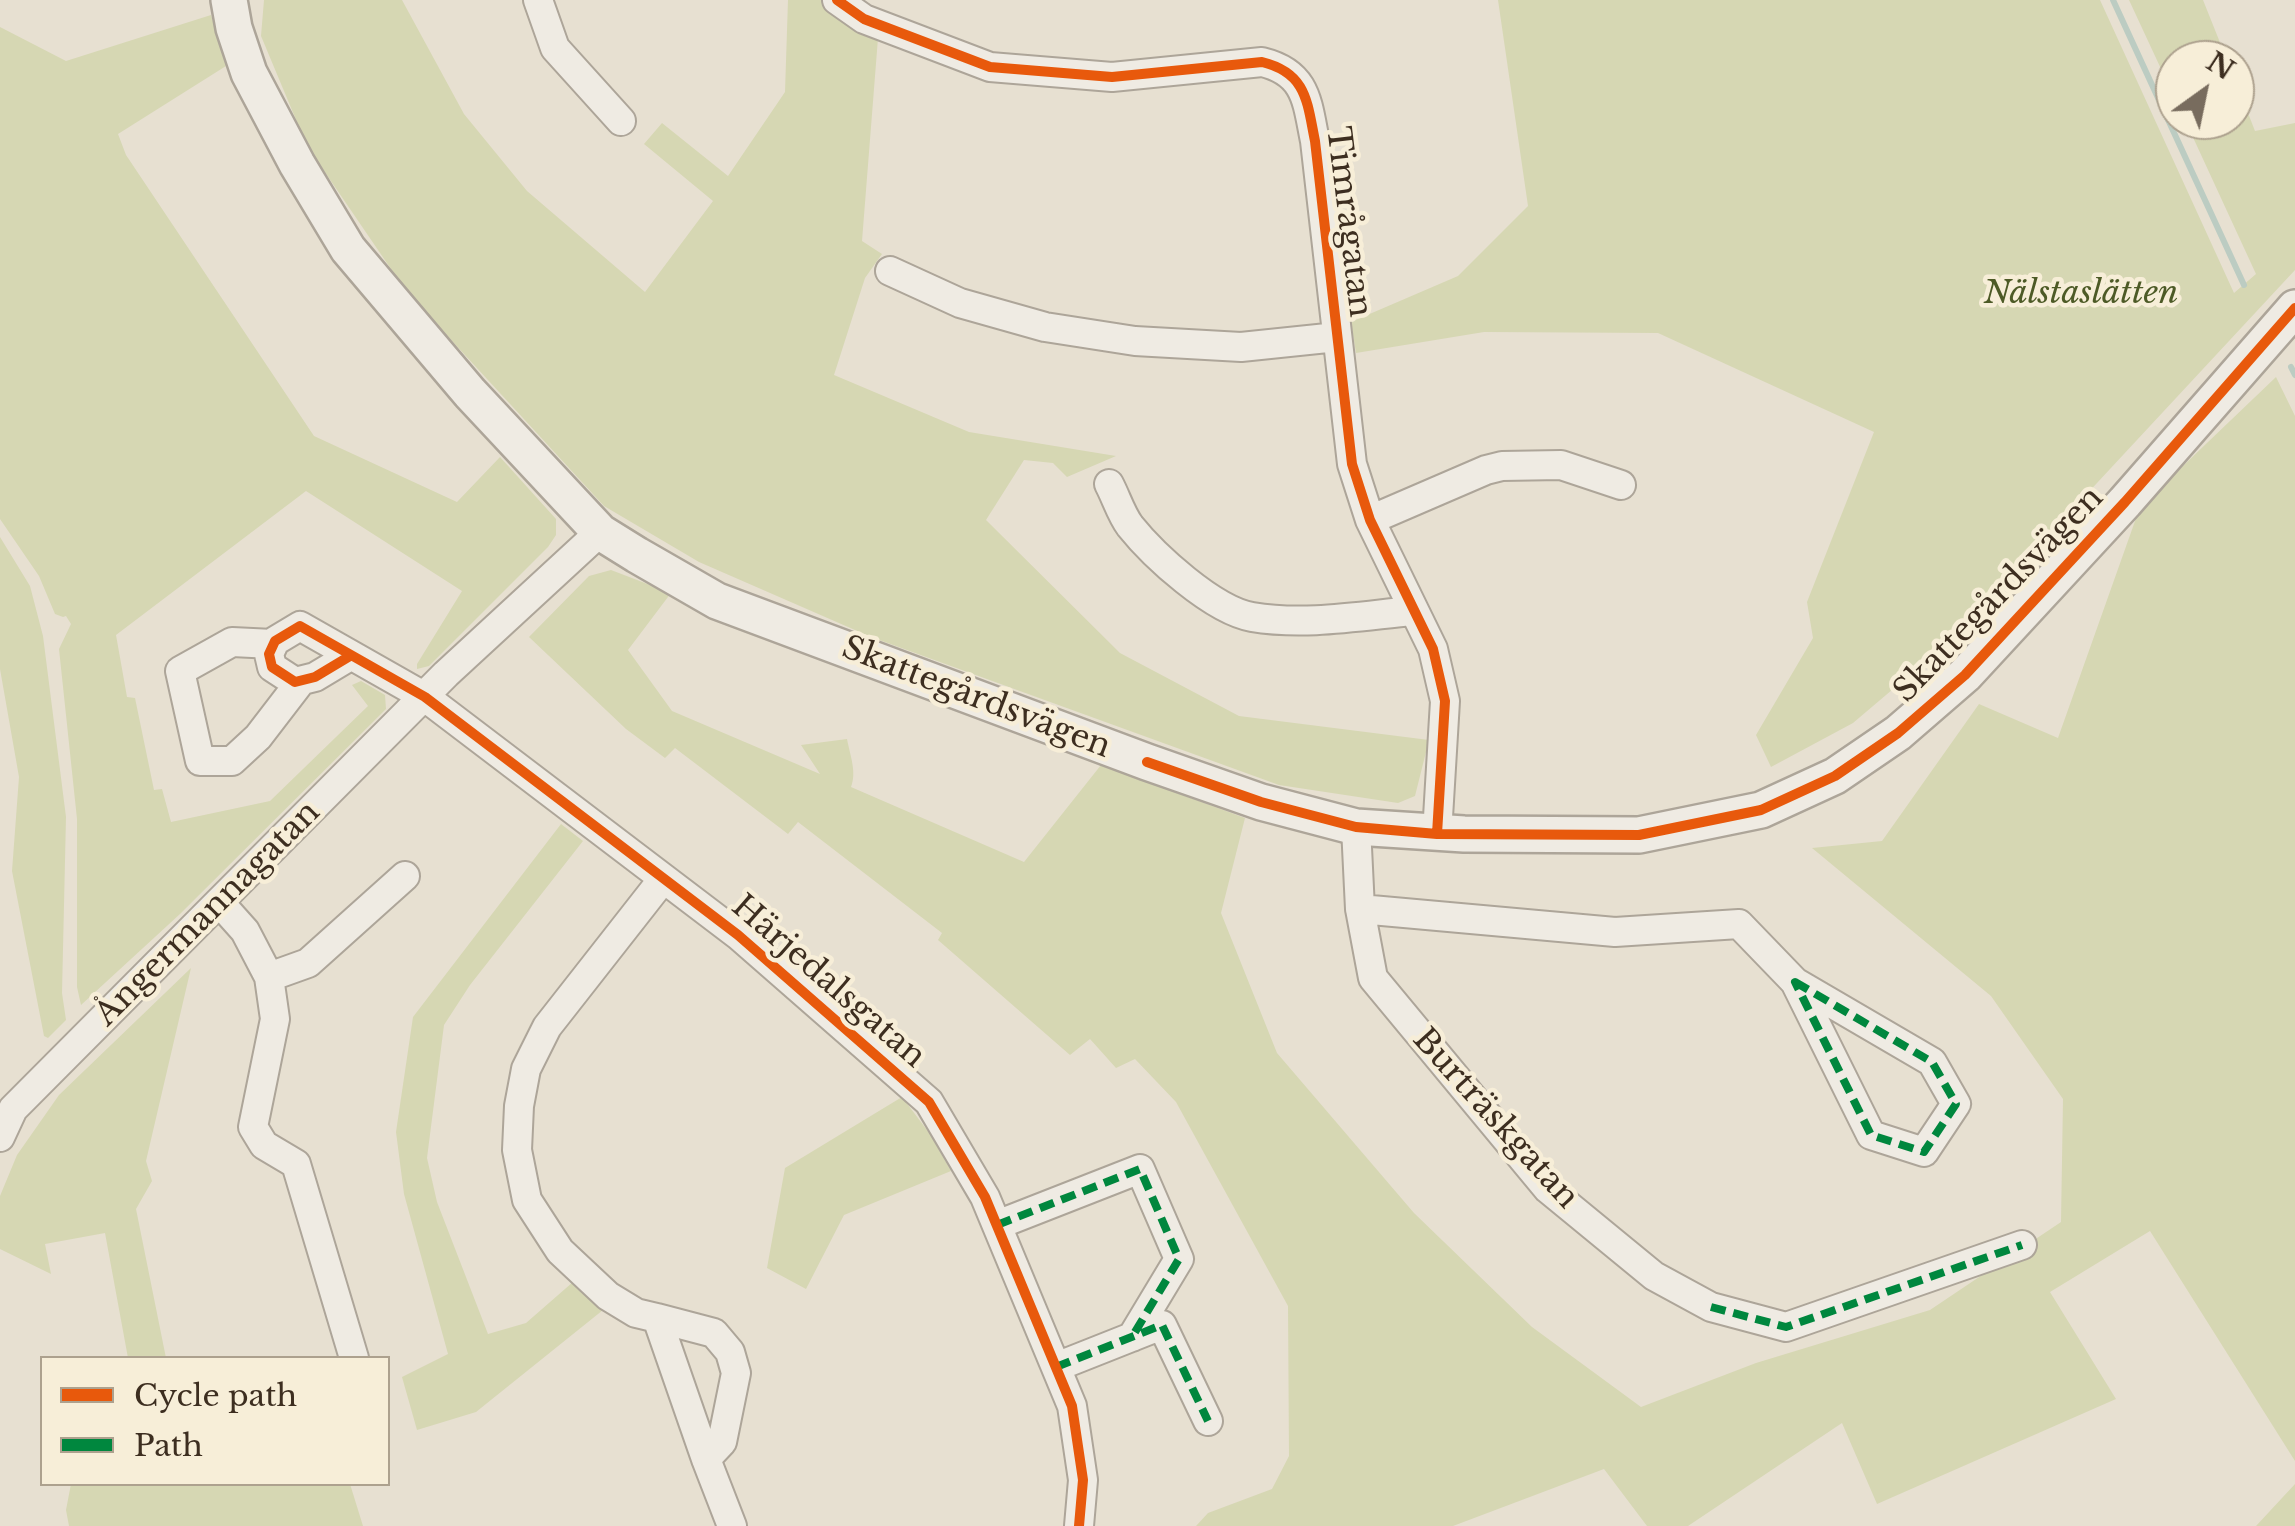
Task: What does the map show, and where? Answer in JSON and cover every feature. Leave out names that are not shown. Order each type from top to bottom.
[{"type":"street","name":"Skattegårdsvägen","points":[[229,0],[249,73],[348,249],[470,393],[600,532],[717,600],[1147,762],[1262,802],[1356,826],[1438,834],[1639,835],[1761,810],[1835,776],[1898,733],[1965,675],[2126,502],[2295,308]]},
{"type":"street","points":[[538,0],[555,48],[621,121]]},
{"type":"street","name":"Timrågatan","points":[[837,0],[864,18],[990,66],[1112,77],[1262,62],[1290,74],[1305,92],[1315,141],[1352,464],[1370,520],[1433,649],[1444,701],[1438,834]]},
{"type":"street","points":[[890,271],[960,304],[1045,327],[1135,341],[1241,346],[1337,337]]},
{"type":"street","points":[[1370,520],[1502,466],[1561,465],[1621,485]]},
{"type":"street","points":[[1109,484],[1128,524],[1184,581],[1218,604],[1248,617],[1302,621],[1414,611]]},
{"type":"street","name":"Ångermannagatan","points":[[0,1137],[6,1104],[220,903],[425,697],[600,532]]},
{"type":"street","points":[[350,656],[314,677],[295,682],[272,667],[268,654],[274,641],[300,626],[425,697]]},
{"type":"street","points":[[273,644],[232,642],[180,672],[200,761],[232,762],[301,681]]},
{"type":"street","name":"Härjedalsgatan","points":[[425,697],[738,935],[929,1102],[985,1197],[1072,1406],[1084,1480],[1080,1526]]},
{"type":"street","name":"Burträskgatan","points":[[1356,826],[1360,908],[1373,978],[1548,1190],[1654,1276],[1712,1308],[1786,1328],[2022,1245]]},
{"type":"street","points":[[269,977],[308,963],[405,876]]},
{"type":"street","points":[[663,879],[546,1027],[526,1068],[517,1150],[527,1200],[560,1251],[608,1296],[636,1313],[714,1334],[730,1352],[736,1373],[722,1442],[706,1459]]},
{"type":"street","points":[[220,903],[245,930],[269,977],[275,1019],[252,1127],[264,1145],[296,1164],[353,1356]]},
{"type":"street","points":[[1360,908],[1616,932],[1738,924],[1795,982],[1932,1062],[1956,1104],[1924,1152],[1871,1134],[1795,982]]},
{"type":"street","points":[[996,1225],[1140,1170],[1180,1259],[1132,1337]]},
{"type":"street","points":[[658,1318],[732,1526]]},
{"type":"street","points":[[1056,1367],[1162,1325],[1208,1422]]},
{"type":"green space","points":[[264,0],[402,0],[464,114],[527,191],[645,292],[713,201],[644,144],[662,123],[728,176],[785,92],[788,0],[822,0],[878,38],[862,241],[882,254],[865,278],[834,375],[969,432],[1116,456],[1067,477],[1053,463],[1024,460],[986,520],[1120,653],[1239,716],[1429,740],[1415,796],[1398,803],[1279,785],[871,637],[699,562],[604,506],[406,291],[307,146],[261,36]]},
{"type":"green space","name":"Nälstaslätten","points":[[1498,0],[2100,0],[2155,120],[2155,140],[2164,140],[2234,293],[2256,274],[2194,140],[2255,140],[2255,131],[2295,123],[2295,270],[1952,639],[1853,723],[1771,767],[1756,735],[1813,638],[1807,602],[1874,432],[1658,333],[1484,332],[1356,353],[1351,322],[1458,276],[1528,206]]},
{"type":"green space","points":[[2129,0],[2203,0],[2219,40],[2155,40],[2155,56]]},
{"type":"green space","points":[[211,15],[226,66],[118,134],[126,155],[314,436],[457,502],[500,457],[556,519],[556,535],[429,666],[417,669],[462,591],[306,491],[116,635],[127,697],[135,698],[154,790],[162,789],[171,822],[270,801],[368,706],[352,685],[361,681],[385,695],[386,709],[180,914],[81,1005],[77,987],[77,819],[59,649],[71,624],[66,616],[55,614],[39,576],[0,519],[0,27],[66,61]]},
{"type":"green space","points":[[2276,377],[2295,416],[2295,1461],[2150,1231],[2050,1292],[2116,1399],[1877,1504],[1842,1423],[1688,1526],[1647,1526],[1604,1469],[1453,1526],[1196,1526],[1208,1513],[1272,1489],[1289,1456],[1288,1306],[1176,1102],[1135,1059],[1116,1068],[1090,1039],[1070,1055],[938,940],[942,933],[798,822],[788,834],[675,748],[665,758],[626,729],[529,637],[589,576],[611,570],[671,593],[628,650],[672,711],[820,774],[801,745],[847,739],[853,769],[851,787],[1024,862],[1101,765],[1245,818],[1221,913],[1277,1053],[1414,1213],[1532,1327],[1641,1407],[1756,1363],[1930,1310],[2061,1222],[2063,1099],[1991,996],[1812,848],[1882,841],[1979,704],[2058,738],[2140,507]]},
{"type":"green space","points":[[0,537],[30,586],[43,636],[66,817],[62,993],[66,1020],[48,1038],[44,1036],[12,871],[19,777],[0,669]]},
{"type":"green space","points":[[561,824],[583,841],[470,985],[444,1025],[427,1158],[437,1202],[488,1334],[526,1323],[573,1282],[608,1306],[476,1412],[417,1430],[402,1377],[448,1354],[404,1194],[396,1132],[413,1017]]},
{"type":"green space","points":[[191,968],[146,1161],[152,1181],[136,1209],[166,1356],[128,1356],[105,1233],[45,1244],[51,1274],[0,1249],[0,1196],[17,1155],[59,1095]]},
{"type":"green space","points":[[902,1097],[951,1171],[844,1215],[806,1289],[767,1268],[785,1168]]},
{"type":"green space","points":[[2295,1484],[2295,1526],[2256,1526]]},
{"type":"green space","points":[[71,1486],[351,1486],[363,1526],[69,1526],[66,1510]]},
{"type":"waterway","points":[[2113,0],[2244,285]]},
{"type":"waterway","points":[[2291,367],[2295,375]]},
{"type":"marked path","points":[[1795,982],[1932,1062],[1956,1104],[1924,1152],[1871,1135],[1795,982]]},
{"type":"marked path","points":[[997,1225],[1140,1169],[1179,1259],[1132,1337]]},
{"type":"marked path","points":[[1711,1307],[1786,1327],[2022,1245]]},
{"type":"marked path","points":[[1056,1367],[1162,1325],[1208,1421]]},
{"type":"cycle path","points":[[837,0],[864,19],[990,67],[1112,77],[1262,62],[1277,67],[1296,82],[1307,102],[1315,141],[1352,464],[1370,520],[1433,649],[1445,701],[1437,834]]},
{"type":"cycle path","points":[[1147,762],[1261,802],[1356,827],[1437,834],[1639,835],[1761,810],[1835,776],[1898,733],[1965,675],[2125,502],[2295,308]]},
{"type":"cycle path","points":[[350,656],[315,677],[295,682],[272,667],[269,654],[275,641],[300,626],[425,697],[738,935],[929,1102],[985,1197],[1072,1406],[1083,1480],[1079,1526]]}]
